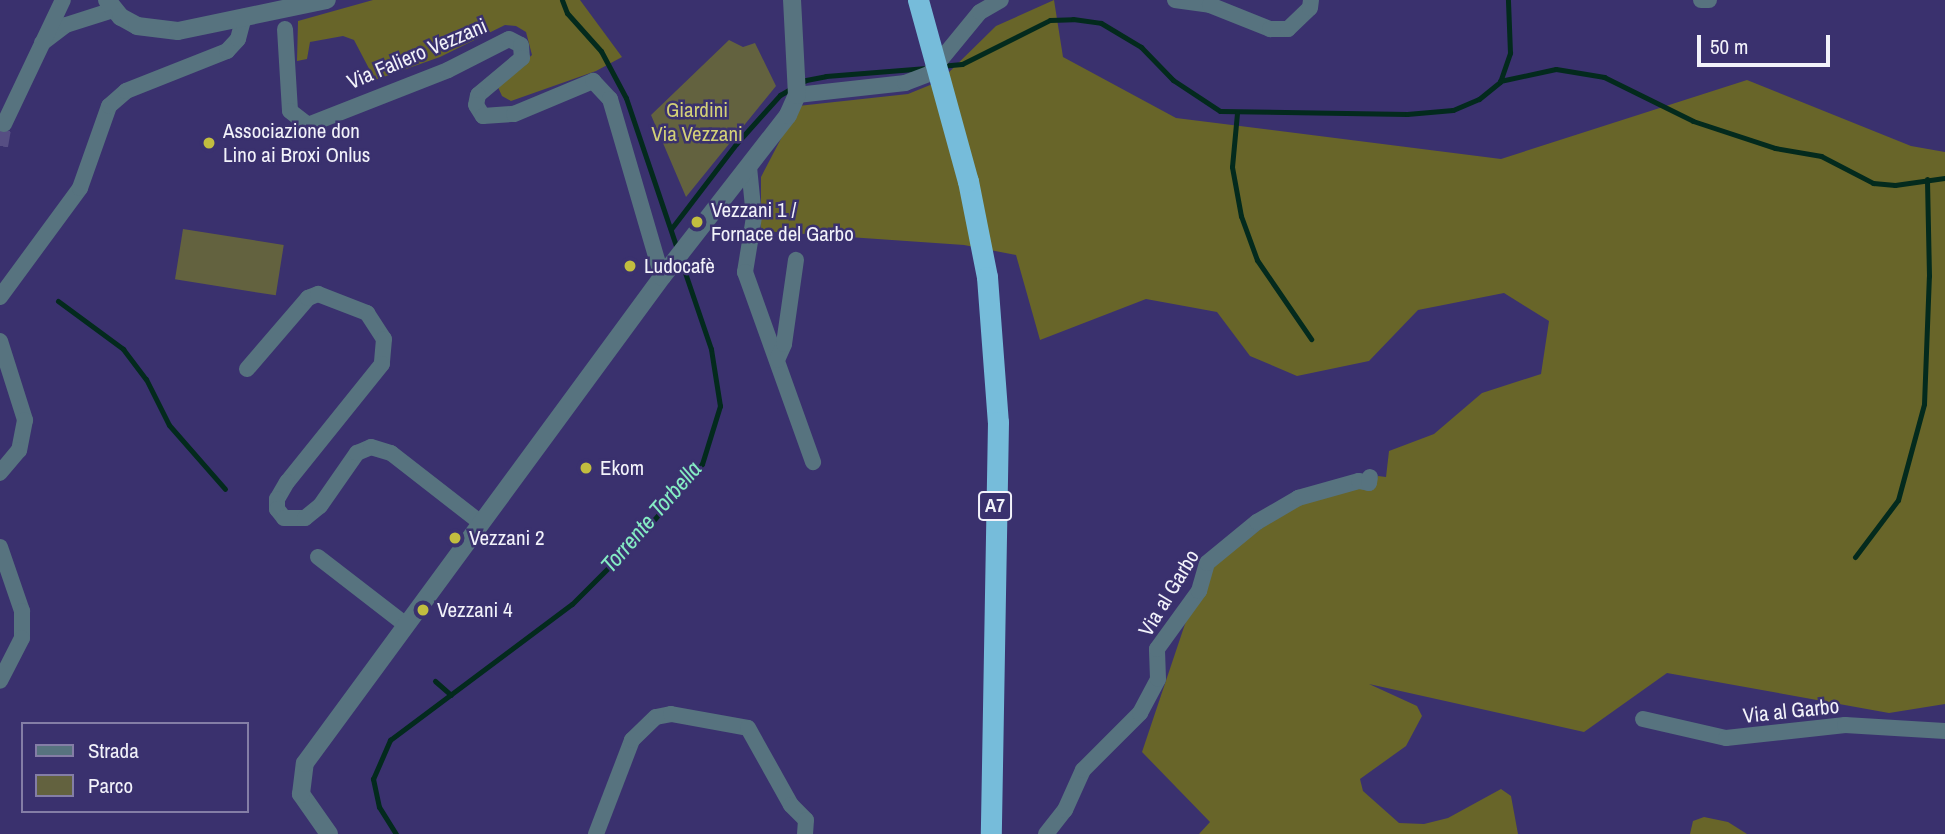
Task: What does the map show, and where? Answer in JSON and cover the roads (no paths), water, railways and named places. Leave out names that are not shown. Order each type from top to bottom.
[{"type":"highway","name":"A7","points":[[918,0],[968,181],[987,277],[998,422],[988,787],[991,834]]},
{"type":"street","points":[[4,124],[37,47],[63,0]]},
{"type":"street","points":[[37,47],[66,25],[110,5],[137,26],[160,31],[323,0]]},
{"type":"street","points":[[328,834],[304,801],[301,773],[406,625],[665,273],[749,167],[797,95],[792,0]]},
{"type":"street","points":[[797,95],[905,83],[929,74],[980,12],[1001,0]]},
{"type":"street","points":[[1175,0],[1210,5],[1270,29],[1288,29],[1310,8],[1311,0]]},
{"type":"street","points":[[1701,0],[1709,0]]},
{"type":"street","points":[[0,297],[80,188],[109,106],[126,91],[228,51],[238,39],[244,17]]},
{"type":"street","name":"Via Faliero Vezzani","points":[[285,29],[290,111],[308,125],[448,70],[509,39],[521,45],[523,58],[478,94],[476,105],[483,116],[514,114],[593,81],[610,99],[665,273]]},
{"type":"street","points":[[749,167],[754,217],[745,272],[813,462]]},
{"type":"street","points":[[777,360],[785,344],[796,260]]},
{"type":"street","points":[[247,369],[308,298],[318,294],[367,313],[384,338],[382,364],[282,490],[277,509],[284,518],[305,518],[320,506],[357,453],[372,447],[391,453],[481,523]]},
{"type":"street","points":[[0,341],[25,420],[19,450],[0,473]]},
{"type":"street","name":"Via al Garbo","points":[[1046,834],[1065,810],[1083,770],[1140,713],[1158,679],[1157,649],[1199,591],[1207,563],[1257,522],[1298,498],[1359,481],[1368,483],[1370,477]]},
{"type":"street","points":[[0,547],[17,591],[22,638],[0,681]]},
{"type":"street","points":[[318,557],[406,625]]},
{"type":"street","points":[[596,834],[632,740],[656,717],[671,714],[748,728],[791,805],[806,820],[805,834]]},
{"type":"street","name":"Via al Garbo","points":[[1643,719],[1726,738],[1844,725],[1945,731]]},
{"type":"waterway","name":"Torrente Torbella","points":[[562,0],[567,13],[601,51],[626,98],[678,252]]},
{"type":"waterway","points":[[940,66],[962,64],[1050,20],[1073,19],[1101,23],[1141,47],[1173,80],[1220,111],[1407,114],[1453,110],[1479,99],[1500,82],[1510,53],[1508,0]]},
{"type":"waterway","points":[[671,229],[736,144],[780,95],[806,80],[826,76],[927,68]]},
{"type":"waterway","points":[[1500,81],[1556,69],[1604,77],[1693,121],[1775,148],[1821,156],[1873,183],[1895,185],[1945,178]]},
{"type":"waterway","points":[[1237,113],[1232,167],[1241,216],[1257,260],[1311,339]]},
{"type":"waterway","points":[[1855,557],[1898,500],[1924,404],[1929,276],[1927,179]]},
{"type":"waterway","name":"Torrente Torbella","points":[[396,834],[379,807],[373,779],[390,740],[572,604],[640,536],[702,464],[720,406],[711,349],[681,261]]},
{"type":"waterway","points":[[58,301],[123,349],[146,379],[169,425],[225,489]]},
{"type":"waterway","points":[[435,681],[451,695]]},
{"type":"tunnel","points":[[0,146],[4,124]]},
{"type":"place","name":"Associazione don Lino ai Broxi Onlus","points":[[209,143]]},
{"type":"place","name":"Vezzani 1 / Fornace del Garbo","points":[[697,222]]},
{"type":"place","name":"Ludocafè","points":[[630,266]]},
{"type":"place","name":"Ekom","points":[[586,468]]},
{"type":"place","name":"Vezzani 2","points":[[455,538]]},
{"type":"place","name":"Vezzani 4","points":[[423,610]]},
{"type":"park label","name":"Giardini Via Vezzani","points":[[697,122]]}]
